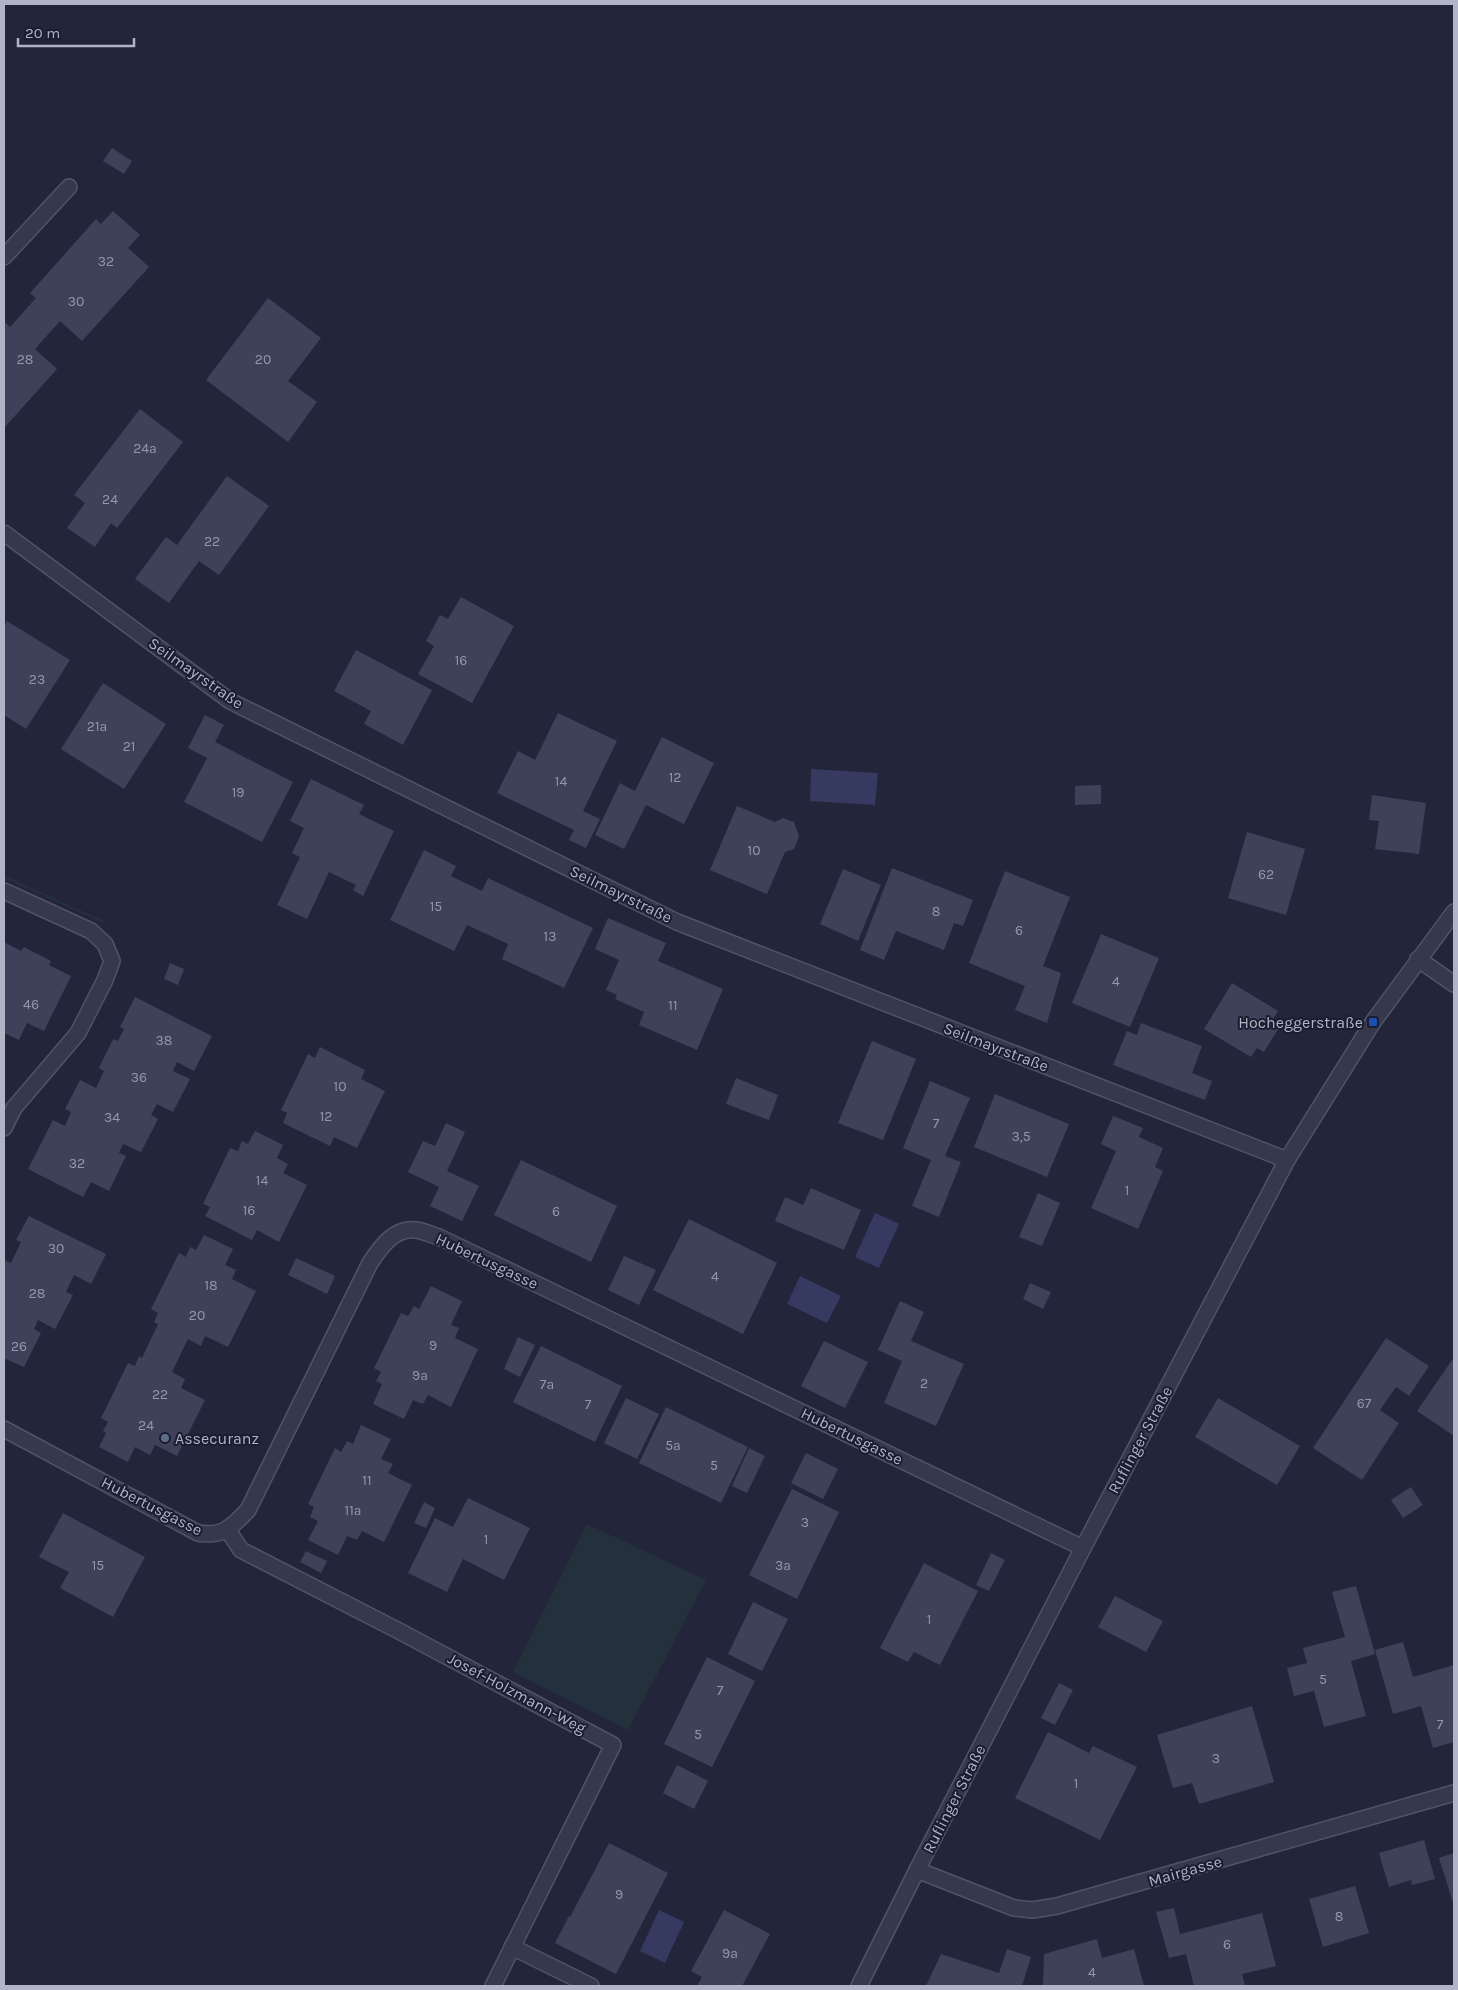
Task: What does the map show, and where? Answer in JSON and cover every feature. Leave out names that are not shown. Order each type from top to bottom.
[{"type":"street","points":[[4,257],[69,187]]},
{"type":"street","name":"Seilmayrstraße","points":[[4,533],[230,701],[658,913],[1287,1160]]},
{"type":"street","points":[[4,891],[91,931],[105,944],[112,961],[106,980],[78,1033],[14,1108],[4,1128]]},
{"type":"street","name":"Ruflinger Straße","points":[[859,1986],[1083,1548],[1287,1160],[1373,1022],[1454,912]]},
{"type":"street","points":[[1418,960],[1454,984]]},
{"type":"street","name":"Hubertusgasse","points":[[4,1429],[198,1533],[213,1535],[227,1529],[248,1510],[370,1263],[382,1244],[398,1233],[414,1230],[439,1237],[1083,1548]]},
{"type":"street","name":"Josef-Holzmann-Weg","points":[[227,1529],[241,1550],[399,1631],[613,1745],[493,1986]]},
{"type":"street","name":"Mairgasse","points":[[917,1870],[1014,1908],[1033,1910],[1057,1906],[1454,1793]]},
{"type":"street","points":[[512,1948],[591,1986]]},
{"type":"shaded area","points":[[4,875],[106,922],[105,924],[4,878]]},
{"type":"shaded area","points":[[587,1524],[706,1580],[628,1730],[513,1672]]},
{"type":"water","points":[[811,769],[878,773],[875,805],[810,801]]},
{"type":"water","points":[[875,1213],[899,1224],[879,1268],[855,1257]]},
{"type":"water","points":[[800,1276],[841,1296],[827,1323],[787,1304]]},
{"type":"water","points":[[659,1910],[684,1922],[665,1963],[640,1951]]},
{"type":"building","points":[[112,148],[132,161],[124,174],[103,161]]},
{"type":"building","points":[[113,211],[140,235],[128,248],[149,267],[82,341],[60,321],[35,349],[57,369],[4,428],[4,323],[10,327],[36,298],[30,293],[96,219],[101,224]]},
{"type":"building","points":[[268,298],[321,338],[288,381],[317,402],[288,442],[206,380]]},
{"type":"building","points":[[140,409],[183,442],[117,528],[111,523],[95,547],[67,528],[85,503],[74,495]]},
{"type":"building","points":[[227,476],[269,506],[219,575],[199,561],[169,603],[135,579],[166,537],[177,545]]},
{"type":"building","points":[[461,597],[514,626],[472,703],[418,674],[434,646],[426,641],[440,615],[448,619]]},
{"type":"building","points":[[7,621],[70,660],[26,729],[4,715],[4,626]]},
{"type":"building","points":[[356,650],[432,690],[403,745],[364,724],[371,711],[334,691]]},
{"type":"building","points":[[103,683],[166,724],[124,789],[61,749]]},
{"type":"building","points":[[558,713],[617,741],[583,811],[600,819],[586,848],[569,840],[574,830],[497,793],[518,751],[535,760]]},
{"type":"building","points":[[205,715],[224,725],[215,742],[293,782],[262,842],[184,802],[207,758],[188,748]]},
{"type":"building","points":[[662,737],[714,763],[684,824],[646,805],[624,849],[595,835],[620,783],[635,791]]},
{"type":"building","points":[[311,779],[364,805],[359,814],[394,831],[363,896],[353,890],[356,885],[329,872],[307,919],[277,905],[300,857],[292,853],[304,828],[290,821]]},
{"type":"building","points":[[1101,785],[1101,804],[1075,805],[1075,786]]},
{"type":"building","points":[[1372,795],[1426,803],[1419,854],[1375,849],[1379,821],[1369,820]]},
{"type":"building","points":[[737,806],[775,822],[783,818],[794,822],[799,836],[794,849],[785,852],[767,894],[710,870]]},
{"type":"building","points":[[1247,832],[1305,849],[1286,915],[1228,898]]},
{"type":"building","points":[[424,850],[456,866],[451,876],[482,891],[488,878],[593,928],[564,988],[502,959],[508,944],[467,925],[454,951],[390,920]]},
{"type":"building","points":[[892,868],[973,900],[963,926],[954,923],[944,950],[896,931],[884,960],[860,950]]},
{"type":"building","points":[[843,869],[881,885],[858,941],[820,924]]},
{"type":"building","points":[[1005,871],[1070,897],[1043,966],[1061,973],[1047,1023],[1015,1010],[1025,986],[969,963]]},
{"type":"building","points":[[608,918],[666,943],[658,961],[723,989],[697,1050],[639,1025],[644,1012],[615,999],[617,995],[606,990],[619,960],[595,949]]},
{"type":"building","points":[[1101,934],[1159,958],[1130,1027],[1072,1003]]},
{"type":"building","points":[[4,942],[21,951],[24,947],[51,961],[49,965],[71,976],[44,1031],[27,1023],[19,1040],[4,1033]]},
{"type":"building","points":[[170,963],[184,969],[178,985],[164,979]]},
{"type":"building","points":[[1232,983],[1278,1011],[1272,1021],[1280,1026],[1264,1052],[1257,1048],[1251,1057],[1204,1029]]},
{"type":"building","points":[[135,997],[212,1036],[194,1071],[177,1062],[173,1071],[190,1079],[173,1112],[157,1104],[151,1115],[158,1119],[141,1152],[123,1144],[119,1153],[126,1156],[109,1191],[91,1182],[83,1197],[28,1169],[53,1120],[65,1126],[71,1112],[65,1109],[80,1080],[96,1088],[104,1071],[99,1068],[113,1039],[118,1041],[124,1029],[120,1027]]},
{"type":"building","points":[[1141,1023],[1202,1046],[1192,1073],[1212,1081],[1205,1100],[1113,1065],[1127,1031],[1137,1035]]},
{"type":"building","points":[[872,1041],[916,1059],[883,1140],[838,1123]]},
{"type":"building","points":[[320,1047],[365,1070],[361,1079],[385,1091],[357,1148],[334,1137],[330,1146],[283,1123],[287,1113],[281,1110],[308,1054],[315,1058]]},
{"type":"building","points":[[736,1078],[778,1095],[769,1120],[726,1104]]},
{"type":"building","points":[[930,1081],[970,1098],[945,1156],[961,1162],[939,1217],[912,1206],[931,1160],[903,1148]]},
{"type":"building","points":[[995,1094],[1069,1124],[1047,1177],[974,1147]]},
{"type":"building","points":[[1113,1116],[1143,1128],[1139,1137],[1163,1148],[1155,1167],[1163,1171],[1138,1229],[1091,1208],[1116,1151],[1101,1144]]},
{"type":"building","points":[[446,1123],[465,1132],[447,1171],[479,1186],[462,1221],[430,1206],[439,1187],[408,1172],[423,1141],[435,1146]]},
{"type":"building","points":[[255,1131],[283,1145],[277,1158],[288,1164],[283,1173],[307,1185],[279,1242],[257,1230],[252,1240],[205,1216],[210,1207],[203,1204],[230,1148],[238,1151],[242,1141],[248,1144]]},
{"type":"building","points":[[521,1160],[617,1206],[591,1262],[494,1215]]},
{"type":"building","points":[[811,1188],[861,1210],[844,1250],[775,1221],[785,1197],[803,1205]]},
{"type":"building","points":[[1038,1193],[1060,1203],[1042,1246],[1019,1237]]},
{"type":"building","points":[[29,1216],[106,1254],[91,1284],[74,1275],[66,1292],[73,1295],[55,1329],[38,1320],[34,1329],[41,1333],[24,1367],[6,1359],[4,1363],[4,1260],[11,1263],[21,1242],[16,1240]]},
{"type":"building","points":[[689,1219],[777,1263],[743,1334],[653,1290]]},
{"type":"building","points":[[204,1235],[233,1249],[225,1265],[236,1270],[232,1279],[256,1291],[228,1347],[205,1336],[201,1346],[188,1339],[172,1372],[185,1379],[181,1388],[205,1400],[177,1456],[155,1445],[150,1455],[135,1447],[128,1462],[99,1447],[106,1433],[103,1431],[108,1422],[101,1418],[128,1363],[135,1366],[139,1356],[142,1358],[158,1324],[154,1322],[158,1313],[151,1309],[179,1253],[186,1257],[190,1247],[196,1250]]},
{"type":"building","points":[[624,1256],[656,1270],[639,1305],[608,1290]]},
{"type":"building","points":[[296,1258],[335,1276],[327,1294],[288,1275]]},
{"type":"building","points":[[1030,1283],[1051,1292],[1043,1309],[1023,1299]]},
{"type":"building","points":[[431,1286],[462,1301],[451,1325],[459,1328],[455,1338],[478,1349],[451,1407],[428,1395],[423,1404],[413,1400],[404,1419],[373,1404],[382,1384],[376,1381],[381,1372],[374,1368],[401,1313],[408,1316],[414,1306],[419,1309]]},
{"type":"building","points":[[900,1301],[924,1312],[911,1341],[964,1364],[936,1426],[884,1403],[902,1361],[878,1350]]},
{"type":"building","points":[[518,1337],[535,1345],[520,1377],[504,1369]]},
{"type":"building","points":[[1386,1338],[1429,1366],[1409,1396],[1396,1387],[1380,1410],[1399,1423],[1362,1480],[1313,1448]]},
{"type":"building","points":[[824,1341],[868,1362],[845,1408],[801,1386]]},
{"type":"building","points":[[541,1346],[622,1386],[595,1442],[513,1402]]},
{"type":"building","points":[[1454,1357],[1454,1436],[1417,1411]]},
{"type":"building","points":[[626,1398],[659,1414],[637,1459],[604,1443]]},
{"type":"building","points":[[1218,1398],[1300,1446],[1277,1485],[1195,1437]]},
{"type":"building","points":[[666,1407],[748,1447],[721,1503],[639,1463]]},
{"type":"building","points":[[361,1425],[391,1439],[381,1459],[393,1464],[388,1473],[412,1485],[384,1542],[362,1531],[357,1540],[347,1536],[338,1555],[308,1540],[318,1521],[310,1517],[314,1507],[308,1504],[335,1448],[341,1452],[347,1441],[353,1444]]},
{"type":"building","points":[[749,1448],[765,1456],[747,1493],[732,1486]]},
{"type":"building","points":[[806,1453],[838,1469],[823,1499],[791,1483]]},
{"type":"building","points":[[1411,1487],[1423,1505],[1403,1518],[1391,1500]]},
{"type":"building","points":[[792,1489],[839,1512],[797,1599],[749,1575]]},
{"type":"building","points":[[468,1498],[530,1528],[504,1580],[463,1559],[447,1592],[408,1573],[435,1518],[453,1527]]},
{"type":"building","points":[[424,1502],[435,1508],[426,1528],[414,1523]]},
{"type":"building","points":[[63,1513],[145,1557],[113,1617],[60,1588],[69,1572],[39,1557]]},
{"type":"building","points":[[306,1551],[327,1561],[321,1573],[300,1562]]},
{"type":"building","points":[[991,1553],[1005,1560],[989,1591],[976,1585]]},
{"type":"building","points":[[924,1563],[978,1591],[940,1665],[914,1652],[908,1662],[880,1648]]},
{"type":"building","points":[[1356,1586],[1375,1654],[1351,1661],[1366,1716],[1324,1727],[1314,1691],[1294,1696],[1287,1668],[1307,1663],[1303,1648],[1345,1637],[1332,1592]]},
{"type":"building","points":[[1115,1596],[1163,1621],[1146,1652],[1098,1627]]},
{"type":"building","points":[[753,1602],[788,1619],[762,1671],[728,1654]]},
{"type":"building","points":[[1403,1642],[1413,1677],[1454,1665],[1454,1742],[1433,1748],[1421,1706],[1393,1714],[1375,1650]]},
{"type":"building","points":[[707,1657],[755,1681],[712,1767],[664,1744]]},
{"type":"building","points":[[1059,1683],[1073,1690],[1055,1725],[1041,1718]]},
{"type":"building","points":[[1252,1706],[1274,1782],[1199,1804],[1192,1783],[1173,1788],[1157,1735]]},
{"type":"building","points":[[1048,1732],[1089,1753],[1093,1746],[1137,1767],[1100,1840],[1015,1798]]},
{"type":"building","points":[[677,1765],[708,1781],[694,1809],[663,1793]]},
{"type":"building","points":[[1424,1840],[1435,1879],[1412,1885],[1411,1880],[1389,1887],[1379,1853]]},
{"type":"building","points":[[609,1843],[668,1873],[616,1974],[555,1943]]},
{"type":"building","points":[[1454,1853],[1454,1906],[1439,1858]]},
{"type":"building","points":[[1355,1886],[1369,1933],[1323,1947],[1309,1899]]},
{"type":"building","points":[[1174,1908],[1180,1934],[1262,1913],[1276,1966],[1242,1974],[1245,1986],[1194,1986],[1186,1954],[1169,1958],[1156,1912]]},
{"type":"building","points":[[724,1910],[770,1934],[742,1986],[697,1986],[702,1977],[691,1971]]},
{"type":"building","points":[[1097,1939],[1102,1958],[1134,1949],[1144,1986],[1043,1986],[1044,1954]]},
{"type":"building","points":[[1007,1949],[1031,1957],[1022,1986],[926,1986],[941,1954],[999,1973]]},
{"type":"place","name":"Hocheggerstraße","points":[[1373,1022]]},
{"type":"place","name":"Assecuranz","points":[[165,1438]]}]
